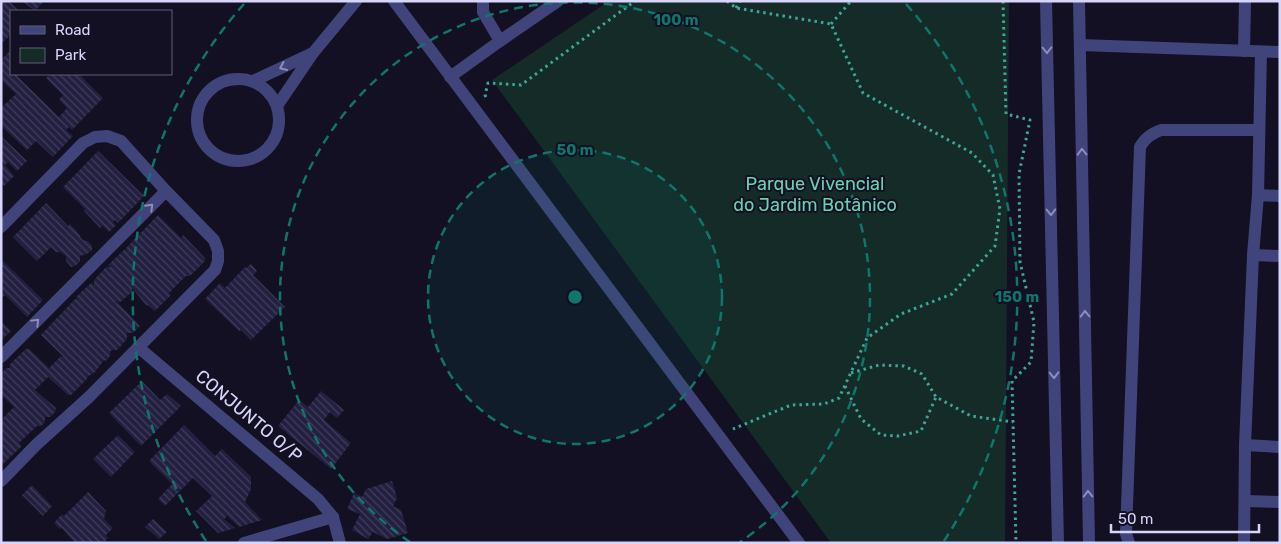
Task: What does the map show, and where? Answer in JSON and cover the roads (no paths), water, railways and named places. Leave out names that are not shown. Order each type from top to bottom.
[{"type":"street","points":[[277,106],[313,53],[356,1]]},
{"type":"street","points":[[394,1],[799,543]]},
{"type":"street","points":[[483,1],[483,12],[500,41]]},
{"type":"street","points":[[450,77],[558,1]]},
{"type":"street","points":[[1046,1],[1058,543]]},
{"type":"street","points":[[1079,1],[1088,543]]},
{"type":"street","points":[[1244,51],[1246,1]]},
{"type":"street","points":[[1080,45],[1280,52]]},
{"type":"street","points":[[1244,543],[1245,445],[1253,255],[1258,195],[1261,52]]},
{"type":"street","points":[[253,81],[313,53]]},
{"type":"street","points":[[240,78],[253,81],[268,91],[277,106],[280,120],[277,134],[270,147],[260,156],[246,161],[232,161],[219,157],[208,149],[200,137],[196,123],[197,109],[203,96],[213,86],[226,80],[240,78]]},
{"type":"street","points":[[1129,543],[1126,534],[1126,524],[1140,147],[1148,136],[1161,130],[1258,130]]},
{"type":"street","points":[[1,227],[83,143],[107,136],[121,141],[166,192],[214,240],[218,251],[218,261],[215,270],[89,397],[36,444],[1,482]]},
{"type":"street","points":[[1,357],[166,192]]},
{"type":"street","points":[[1258,195],[1280,196]]},
{"type":"street","points":[[1253,255],[1280,256]]},
{"type":"street","name":"CONJUNTO O/P","points":[[138,347],[296,479],[318,499],[333,517]]},
{"type":"street","points":[[1245,445],[1280,447]]},
{"type":"street","points":[[1245,501],[1280,502]]},
{"type":"street","points":[[244,543],[333,517],[340,543]]},
{"type":"park label","name":"Parque Vivencial do Jardim Botânico","points":[[815,194]]}]
